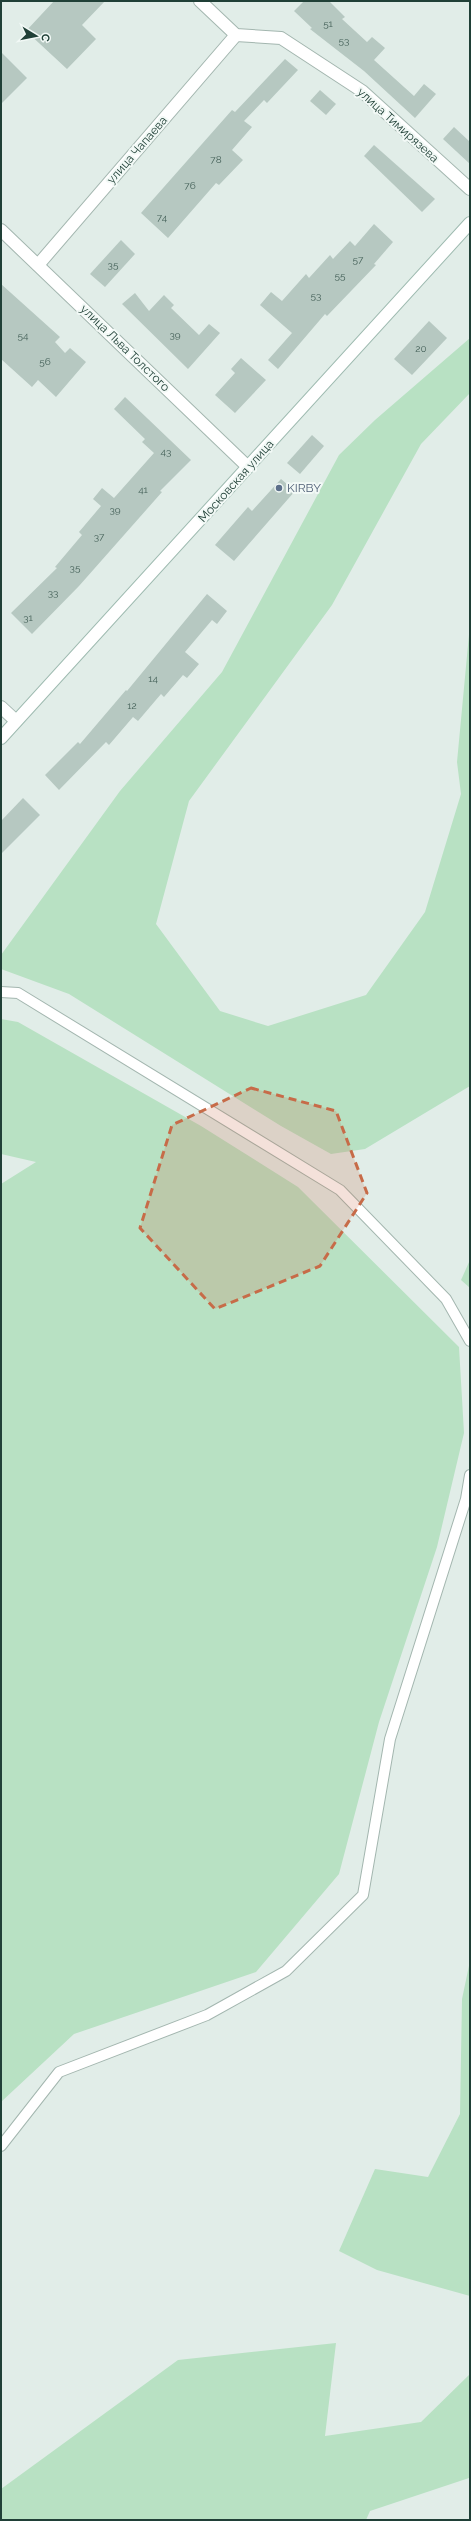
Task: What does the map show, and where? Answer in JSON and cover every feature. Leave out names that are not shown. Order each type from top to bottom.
[{"type":"street","points":[[200,1],[236,35]]},
{"type":"street","name":"улица Тимирязева","points":[[236,35],[280,38],[355,87],[470,189]]},
{"type":"street","name":"улица Чапаева","points":[[38,265],[236,35]]},
{"type":"street","name":"Московская улица","points":[[1,738],[470,223]]},
{"type":"street","name":"улица Льва Толстого","points":[[1,230],[248,467]]},
{"type":"street","points":[[1,707],[16,722]]},
{"type":"lane","points":[[1,992],[18,993],[340,1190],[446,1299],[470,1341]]},
{"type":"lane","points":[[1,2146],[59,2072],[207,2015],[286,1971],[363,1895],[390,1739],[466,1499],[470,1475]]},
{"type":"highlighted area","points":[[251,1088],[336,1111],[367,1193],[320,1266],[215,1309],[140,1228],[172,1125]]},
{"type":"green space","points":[[470,338],[470,393],[421,444],[332,605],[189,801],[156,924],[220,1011],[268,1026],[366,995],[425,912],[461,794],[457,762],[470,624],[470,1086],[365,1149],[331,1154],[281,1126],[69,994],[1,969],[1,955],[120,791],[222,672],[339,455],[375,420]]},
{"type":"green space","points":[[1,1019],[18,1022],[201,1126],[298,1187],[459,1347],[464,1433],[437,1547],[379,1722],[339,1874],[256,1972],[74,2034],[1,2102],[1,1184],[36,1162],[1,1154]]},
{"type":"green space","points":[[470,1260],[470,1288],[461,1280]]},
{"type":"green space","points":[[470,1961],[470,2296],[377,2270],[339,2251],[375,2169],[428,2177],[460,2114],[462,1999]]},
{"type":"green space","points":[[336,2343],[325,2436],[421,2422],[470,2374],[469,2478],[370,2511],[366,2520],[1,2520],[1,2489],[178,2360]]},
{"type":"building","points":[[54,1],[105,1],[82,25],[96,39],[67,69],[26,31]]},
{"type":"building","points":[[304,1],[329,1],[345,17],[342,19],[367,42],[372,37],[385,48],[374,60],[414,96],[424,84],[436,94],[415,118],[364,71],[310,29],[312,28],[294,11]]},
{"type":"building","points":[[1,52],[27,78],[1,104]]},
{"type":"building","points":[[285,59],[298,70],[267,103],[264,100],[244,121],[252,127],[232,150],[243,160],[219,185],[216,183],[168,238],[141,213],[232,110],[235,112]]},
{"type":"building","points":[[320,90],[336,104],[326,115],[310,101]]},
{"type":"building","points":[[454,127],[470,142],[470,164],[443,139]]},
{"type":"building","points":[[374,145],[435,199],[422,212],[364,156]]},
{"type":"building","points":[[374,224],[393,242],[374,264],[376,265],[327,316],[325,314],[278,369],[268,360],[292,333],[260,305],[271,292],[282,301],[306,274],[309,278],[330,255],[333,259],[350,241],[355,246]]},
{"type":"building","points":[[121,240],[135,254],[105,287],[90,274]]},
{"type":"building","points":[[1,284],[60,337],[55,342],[65,353],[70,348],[86,362],[56,397],[38,380],[32,387],[1,359]]},
{"type":"building","points":[[135,293],[149,311],[164,295],[174,305],[171,308],[199,335],[209,324],[220,333],[188,369],[122,304]]},
{"type":"building","points":[[429,321],[447,338],[412,375],[394,359]]},
{"type":"building","points":[[241,358],[266,380],[235,413],[215,395],[235,373],[231,369]]},
{"type":"building","points":[[125,397],[191,460],[160,491],[162,492],[79,586],[32,634],[11,613],[57,568],[55,567],[82,535],[79,532],[101,506],[93,499],[102,488],[114,498],[154,453],[142,442],[145,439],[114,409]]},
{"type":"building","points":[[312,435],[324,446],[300,474],[287,463]]},
{"type":"building","points":[[281,479],[295,491],[234,561],[215,545],[248,507],[252,511]]},
{"type":"building","points":[[207,594],[227,611],[217,624],[212,620],[185,652],[199,664],[187,678],[183,675],[164,697],[161,694],[138,721],[133,717],[109,745],[106,742],[59,790],[45,775],[78,742],[80,744],[126,690],[127,691]]},
{"type":"building","points":[[23,798],[40,815],[1,854],[1,821]]},
{"type":"place","name":"KIRBY","points":[[279,488]]}]
